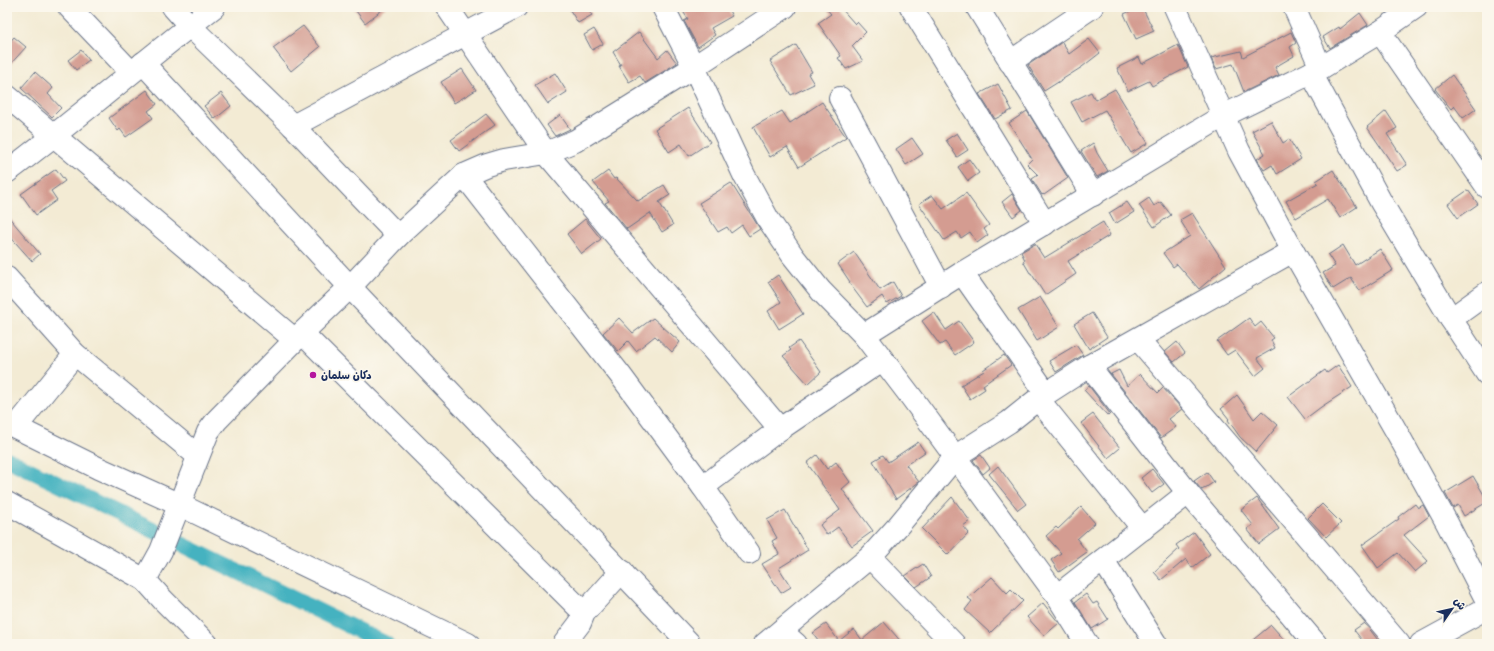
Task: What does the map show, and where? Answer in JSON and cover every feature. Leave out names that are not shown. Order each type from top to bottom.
[{"type":"street","points":[[69,7],[137,68],[350,287],[690,644]]},
{"type":"street","points":[[173,7],[190,26],[293,126],[398,236]]},
{"type":"street","points":[[7,172],[54,137],[137,68],[214,7]]},
{"type":"street","points":[[447,7],[546,153],[780,429]]},
{"type":"street","points":[[293,126],[516,7]]},
{"type":"street","points":[[663,7],[694,68],[744,175],[768,219],[793,256],[821,291],[864,336],[956,456],[1057,596],[1087,644]]},
{"type":"street","points":[[145,580],[161,551],[208,432],[217,420],[298,337],[350,287],[398,236],[464,175],[487,165],[504,160],[546,153],[575,141],[694,68],[785,7]]},
{"type":"street","points":[[911,7],[1045,224]]},
{"type":"street","points":[[977,7],[1093,195]]},
{"type":"street","points":[[1010,62],[1092,7]]},
{"type":"street","points":[[1175,7],[1222,116],[1239,151],[1293,251],[1447,523],[1487,601]]},
{"type":"street","points":[[1294,7],[1316,70],[1381,202],[1451,319],[1487,374]]},
{"type":"street","points":[[864,336],[962,274],[1222,116],[1316,70],[1380,32],[1416,7]]},
{"type":"street","points":[[1380,32],[1487,187]]},
{"type":"street","points":[[7,96],[54,137],[298,337],[584,613]]},
{"type":"street","points":[[840,98],[941,287]]},
{"type":"street","points":[[464,175],[621,376],[703,487],[749,553]]},
{"type":"street","points":[[781,640],[870,557],[898,526],[956,456],[1009,422],[1042,396],[1089,366],[1293,251]]},
{"type":"street","points":[[962,274],[1042,396],[1143,529]]},
{"type":"street","points":[[7,278],[75,354],[198,456]]},
{"type":"street","points":[[1451,319],[1487,293]]},
{"type":"street","points":[[1138,339],[1399,644]]},
{"type":"street","points":[[75,354],[12,425],[98,468],[180,505],[468,644]]},
{"type":"street","points":[[703,487],[780,429],[882,360]]},
{"type":"street","points":[[1089,366],[1188,493],[1316,644]]},
{"type":"street","points":[[1057,596],[1188,493]]},
{"type":"street","points":[[7,503],[145,580],[162,600],[207,644]]},
{"type":"street","points":[[870,557],[954,644]]},
{"type":"street","points":[[1103,560],[1156,644]]},
{"type":"street","points":[[564,644],[580,623],[584,613],[622,571]]},
{"type":"street","points":[[1421,644],[1487,608]]},
{"type":"building","points":[[353,7],[386,7],[365,23]]},
{"type":"building","points":[[568,7],[587,7],[592,15],[578,23]]},
{"type":"building","points":[[680,7],[727,7],[732,16],[711,28],[715,35],[698,47],[684,21],[688,19]]},
{"type":"building","points":[[825,7],[840,7],[855,24],[857,22],[866,32],[852,46],[863,61],[846,69],[838,58],[841,56],[818,23],[831,14]]},
{"type":"building","points":[[1142,7],[1154,31],[1136,39],[1124,14]]},
{"type":"building","points":[[1360,13],[1368,25],[1330,48],[1323,37],[1339,27],[1340,29]]},
{"type":"building","points":[[303,26],[320,47],[291,71],[273,48]]},
{"type":"building","points":[[594,29],[603,44],[592,50],[584,35]]},
{"type":"building","points":[[639,32],[658,58],[667,50],[677,63],[645,83],[640,76],[629,82],[619,66],[621,65],[613,52]]},
{"type":"building","points":[[1291,32],[1296,43],[1290,47],[1294,56],[1275,67],[1279,75],[1244,92],[1233,64],[1216,69],[1211,58],[1241,51],[1243,57]]},
{"type":"building","points":[[14,37],[26,47],[7,68],[7,45]]},
{"type":"building","points":[[1089,39],[1100,53],[1082,67],[1044,91],[1028,65],[1062,42],[1069,54]]},
{"type":"building","points":[[796,45],[812,72],[808,74],[814,84],[791,95],[770,61]]},
{"type":"building","points":[[1178,45],[1188,67],[1152,86],[1149,81],[1128,91],[1117,68],[1139,57],[1142,64]]},
{"type":"building","points":[[81,50],[89,60],[76,70],[68,60]]},
{"type":"building","points":[[462,69],[476,90],[454,103],[441,82]]},
{"type":"building","points":[[35,72],[53,88],[48,94],[61,108],[52,117],[21,88]]},
{"type":"building","points":[[555,73],[567,92],[548,104],[535,85]]},
{"type":"building","points":[[1452,75],[1476,109],[1463,118],[1454,106],[1451,109],[1435,89]]},
{"type":"building","points":[[998,84],[1012,110],[995,119],[979,94]]},
{"type":"building","points":[[1115,89],[1148,143],[1131,153],[1105,110],[1082,122],[1071,102],[1091,92],[1095,100]]},
{"type":"building","points":[[147,90],[157,104],[148,111],[153,118],[126,137],[120,129],[118,131],[109,118]]},
{"type":"building","points":[[221,93],[231,106],[215,119],[204,106]]},
{"type":"building","points":[[822,102],[846,137],[799,167],[787,147],[770,157],[753,127],[782,111],[790,123]]},
{"type":"building","points":[[688,108],[710,142],[689,156],[681,144],[669,152],[655,129]]},
{"type":"building","points":[[1027,111],[1068,178],[1044,195],[1042,195],[1032,179],[1038,175],[1027,164],[1032,159],[1009,123]]},
{"type":"building","points":[[1386,111],[1397,128],[1387,134],[1407,165],[1397,171],[1367,127]]},
{"type":"building","points":[[486,114],[495,125],[459,151],[451,140]]},
{"type":"building","points":[[560,115],[570,129],[555,136],[547,125]]},
{"type":"building","points":[[1271,121],[1283,143],[1289,139],[1301,159],[1277,174],[1272,165],[1264,170],[1257,159],[1265,154],[1252,131]]},
{"type":"building","points":[[957,133],[968,150],[957,157],[946,140]]},
{"type":"building","points":[[912,138],[923,154],[906,165],[896,149]]},
{"type":"building","points":[[1093,143],[1108,171],[1097,177],[1081,151]]},
{"type":"building","points":[[969,159],[979,173],[968,181],[958,167]]},
{"type":"building","points":[[56,169],[65,181],[51,191],[57,200],[36,215],[21,194]]},
{"type":"building","points":[[1333,170],[1357,207],[1340,218],[1328,199],[1296,218],[1286,201],[1318,183],[1316,181]]},
{"type":"building","points":[[608,171],[614,179],[616,178],[638,201],[664,185],[670,195],[659,202],[673,225],[662,232],[650,213],[627,229],[605,203],[609,201],[593,182]]},
{"type":"building","points":[[731,183],[760,229],[749,236],[742,225],[731,233],[727,227],[718,232],[699,203]]},
{"type":"building","points":[[1468,190],[1478,204],[1458,218],[1448,204]]},
{"type":"building","points":[[966,193],[989,225],[984,229],[988,235],[977,243],[970,232],[961,238],[957,232],[944,240],[919,204],[932,195],[943,209]]},
{"type":"building","points":[[1012,194],[1022,210],[1013,217],[1002,202]]},
{"type":"building","points":[[1149,198],[1154,206],[1161,202],[1171,215],[1154,227],[1139,205]]},
{"type":"building","points":[[1127,202],[1134,212],[1115,224],[1109,213]]},
{"type":"building","points":[[1192,213],[1226,266],[1199,289],[1177,264],[1173,267],[1163,253],[1190,236],[1180,220]]},
{"type":"building","points":[[7,215],[40,254],[32,261],[7,233]]},
{"type":"building","points":[[585,219],[601,239],[582,254],[567,234]]},
{"type":"building","points":[[1103,222],[1110,235],[1068,261],[1076,274],[1045,295],[1023,261],[1025,260],[1021,252],[1035,244],[1044,258]]},
{"type":"building","points":[[1343,245],[1355,265],[1380,249],[1393,270],[1359,291],[1351,278],[1333,289],[1323,273],[1335,266],[1328,255]]},
{"type":"building","points":[[854,252],[880,290],[893,282],[901,296],[887,304],[882,296],[867,307],[849,283],[850,282],[838,264]]},
{"type":"building","points":[[778,275],[803,314],[779,329],[768,311],[781,302],[768,282]]},
{"type":"building","points":[[1040,297],[1059,327],[1037,341],[1018,310]]},
{"type":"building","points":[[934,312],[946,330],[959,321],[974,342],[955,355],[945,342],[940,345],[922,321]]},
{"type":"building","points":[[1092,313],[1107,337],[1089,349],[1074,324]]},
{"type":"building","points":[[619,318],[633,333],[653,318],[680,342],[672,352],[655,336],[636,351],[628,341],[618,351],[603,333]]},
{"type":"building","points":[[1249,318],[1255,327],[1261,322],[1274,338],[1271,340],[1275,348],[1257,358],[1265,368],[1255,376],[1235,350],[1227,355],[1217,341]]},
{"type":"building","points":[[799,341],[821,372],[808,384],[783,356],[791,350],[789,348]]},
{"type":"building","points":[[1177,342],[1185,353],[1174,362],[1165,352]]},
{"type":"building","points":[[1076,345],[1083,355],[1056,372],[1049,361]]},
{"type":"building","points":[[1004,355],[1011,365],[983,385],[985,389],[970,399],[961,385],[984,371],[983,370]]},
{"type":"building","points":[[1338,365],[1352,387],[1305,419],[1288,397],[1325,370],[1327,373]]},
{"type":"building","points":[[1119,370],[1127,386],[1140,374],[1158,393],[1163,388],[1182,409],[1169,419],[1176,427],[1161,438],[1111,374]]},
{"type":"building","points":[[1089,386],[1110,414],[1108,416],[1084,390]]},
{"type":"building","points":[[1237,395],[1254,419],[1262,411],[1278,425],[1256,452],[1240,437],[1221,409]]},
{"type":"building","points":[[1093,414],[1120,448],[1108,458],[1081,423]]},
{"type":"building","points":[[918,442],[925,452],[906,465],[919,482],[896,499],[873,461],[883,455],[888,462]]},
{"type":"building","points":[[817,455],[827,469],[836,462],[850,482],[842,489],[873,531],[852,546],[838,527],[827,535],[820,525],[840,510],[807,463]]},
{"type":"building","points":[[981,455],[990,468],[983,474],[973,460]]},
{"type":"building","points":[[998,466],[1026,504],[1018,510],[989,474]]},
{"type":"building","points":[[1152,469],[1164,484],[1152,493],[1141,478]]},
{"type":"building","points":[[1207,472],[1214,482],[1202,490],[1194,481]]},
{"type":"building","points":[[1473,476],[1487,502],[1464,516],[1458,505],[1453,508],[1445,493]]},
{"type":"building","points":[[952,497],[970,521],[963,526],[969,533],[948,555],[922,529]]},
{"type":"building","points":[[1257,498],[1279,529],[1259,544],[1247,529],[1253,525],[1241,510]]},
{"type":"building","points":[[1322,504],[1341,523],[1326,537],[1308,518]]},
{"type":"building","points":[[1415,504],[1418,508],[1423,505],[1429,516],[1404,535],[1428,561],[1415,572],[1398,553],[1378,568],[1362,545],[1399,519],[1398,517]]},
{"type":"building","points":[[1081,507],[1095,523],[1077,539],[1087,552],[1059,572],[1051,560],[1061,553],[1046,536],[1056,527],[1058,529]]},
{"type":"building","points":[[785,510],[808,550],[779,568],[791,587],[781,593],[762,564],[779,554],[772,541],[777,538],[767,520]]},
{"type":"building","points":[[1194,532],[1210,554],[1192,568],[1186,559],[1161,580],[1154,572],[1179,549],[1176,545]]},
{"type":"building","points":[[923,564],[931,577],[916,587],[905,576]]},
{"type":"building","points":[[992,577],[1007,593],[1011,589],[1023,601],[990,633],[965,610],[972,601],[968,598]]},
{"type":"building","points":[[1086,594],[1093,604],[1097,602],[1108,619],[1092,629],[1075,602]]},
{"type":"building","points":[[1043,603],[1059,623],[1044,636],[1027,617]]},
{"type":"building","points":[[884,622],[903,644],[821,644],[813,633],[826,624],[839,641],[854,629],[862,640]]},
{"type":"building","points":[[1364,623],[1381,644],[1365,644],[1354,630]]},
{"type":"building","points":[[1271,625],[1288,644],[1248,644]]},
{"type":"waterway","points":[[7,459],[386,644]]},
{"type":"place","name":"دكان سلمان","points":[[313,375]]}]
